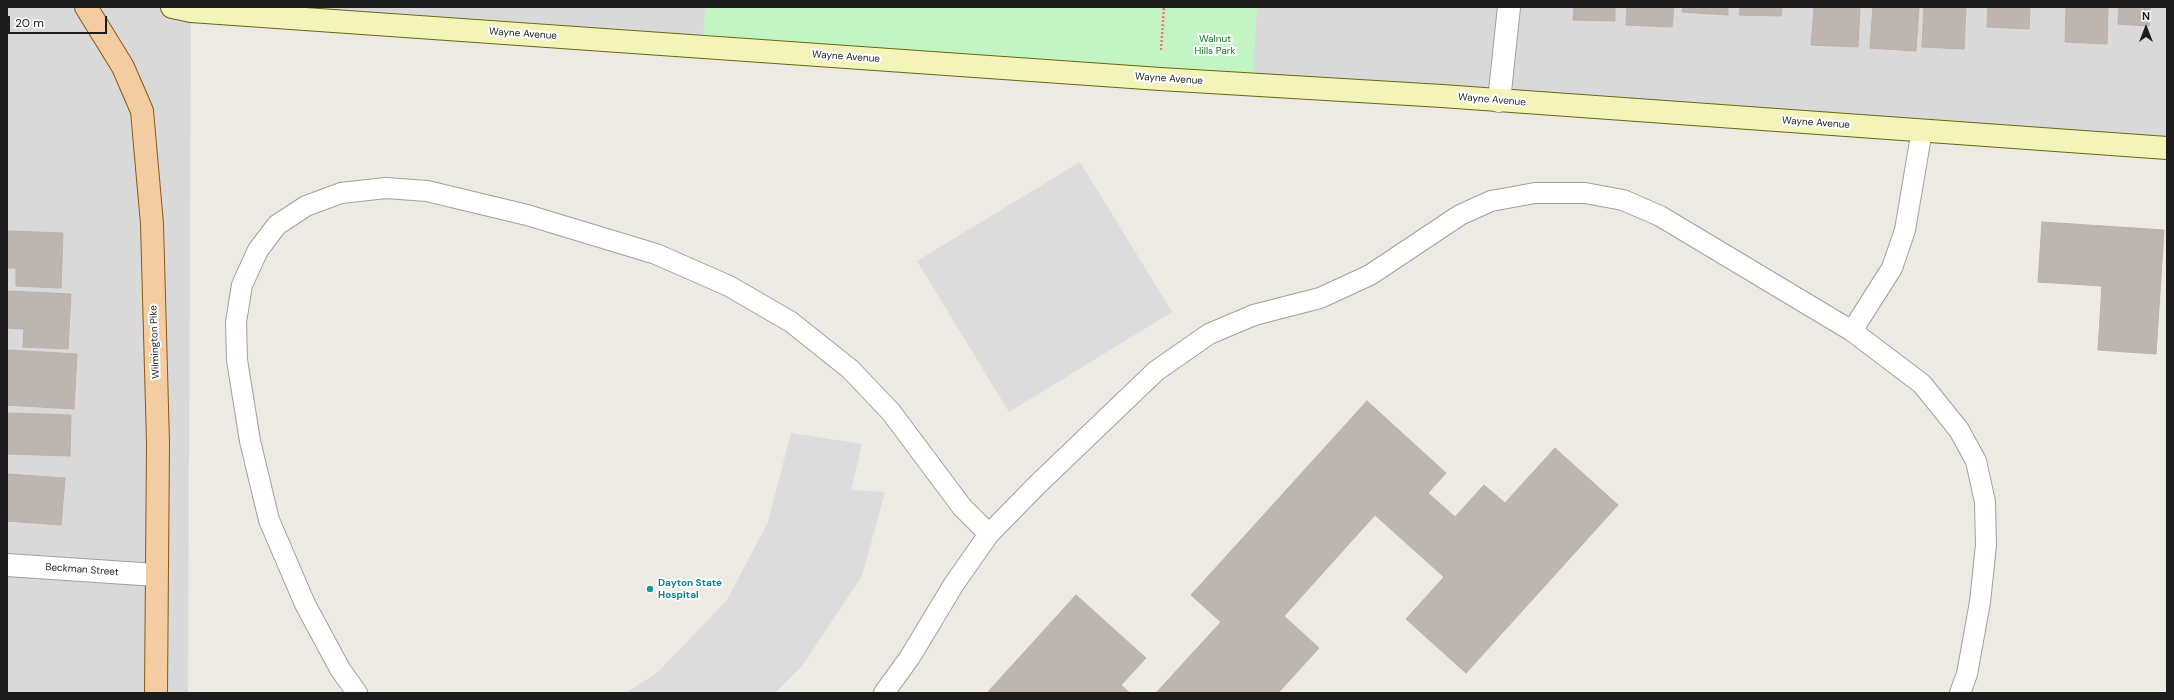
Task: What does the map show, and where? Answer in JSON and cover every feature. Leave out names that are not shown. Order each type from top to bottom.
[{"type":"main road","name":"Wilmington Pike","points":[[86,7],[124,67],[142,111],[152,232],[158,443],[156,693]]},
{"type":"main road","name":"Wayne Avenue","points":[[184,8],[1160,79],[1499,101],[2167,148]]},
{"type":"street","points":[[1499,101],[1509,7]]},
{"type":"street","name":"Beckman Street","points":[[7,565],[156,575]]},
{"type":"lane","points":[[1852,331],[1892,268],[1905,230],[1922,130]]},
{"type":"lane","points":[[357,693],[340,669],[305,604],[269,520],[250,441],[237,360],[236,322],[242,285],[258,250],[277,225],[306,206],[341,193],[386,188],[427,191],[527,215],[656,254],[729,286],[791,322],[850,369],[891,412],[962,507],[989,534]]},
{"type":"lane","points":[[884,693],[910,656],[954,584],[989,534],[1038,484],[1156,371],[1209,334],[1254,315],[1320,298],[1370,275],[1460,215],[1491,201],[1535,193],[1586,193],[1623,200],[1660,216],[1852,331],[1922,384],[1959,430],[1976,461],[1985,502],[1986,545],[1980,602],[1967,674],[1960,693]]},
{"type":"path","points":[[1160,79],[1164,7]]},
{"type":"shaded area","points":[[7,7],[2167,7],[2167,149],[191,11],[188,693],[7,693]]},
{"type":"shaded area","points":[[1080,162],[1172,312],[1009,412],[917,261]]},
{"type":"shaded area","points":[[791,433],[862,444],[851,490],[885,492],[862,576],[802,666],[775,693],[626,693],[658,672],[727,600],[768,522]]},
{"type":"green space","name":"Walnut Hills Park","points":[[705,7],[1257,7],[1252,85],[703,47]]},
{"type":"building","points":[[1574,7],[1615,7],[1615,21],[1573,20]]},
{"type":"building","points":[[1627,7],[1674,7],[1672,27],[1626,25]]},
{"type":"building","points":[[1683,7],[1728,7],[1728,15],[1682,12]]},
{"type":"building","points":[[1740,7],[1782,7],[1781,16],[1739,15]]},
{"type":"building","points":[[1814,7],[1860,7],[1858,47],[1811,45]]},
{"type":"building","points":[[1873,7],[1919,7],[1916,51],[1870,48]]},
{"type":"building","points":[[1924,7],[1966,7],[1964,49],[1922,47]]},
{"type":"building","points":[[1988,7],[2030,7],[2029,29],[1987,27]]},
{"type":"building","points":[[2066,7],[2108,7],[2107,44],[2065,42]]},
{"type":"building","points":[[2119,7],[2150,7],[2149,26],[2118,24]]},
{"type":"building","points":[[2042,222],[2164,230],[2156,354],[2098,350],[2102,286],[2038,282]]},
{"type":"building","points":[[7,231],[63,233],[61,288],[16,286],[16,268],[7,268]]},
{"type":"building","points":[[7,291],[71,294],[68,349],[23,347],[24,329],[7,328]]},
{"type":"building","points":[[7,350],[77,354],[74,409],[7,405]]},
{"type":"building","points":[[1367,401],[1446,473],[1428,493],[1455,517],[1484,485],[1505,503],[1555,448],[1618,505],[1466,673],[1406,619],[1444,577],[1375,515],[1284,616],[1319,648],[1278,693],[1156,693],[1221,622],[1191,595]]},
{"type":"building","points":[[7,413],[71,415],[70,456],[7,454]]},
{"type":"building","points":[[7,474],[65,478],[61,525],[7,521]]},
{"type":"building","points":[[1076,595],[1146,658],[1121,685],[1130,693],[987,693]]},
{"type":"place","name":"Dayton State Hospital","points":[[650,589]]}]
